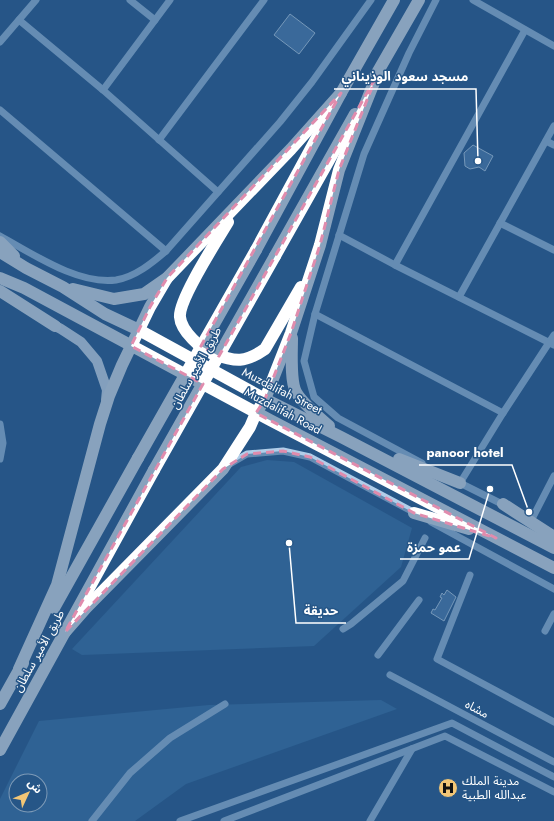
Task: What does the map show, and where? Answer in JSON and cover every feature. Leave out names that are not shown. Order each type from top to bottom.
[{"type":"highway","name":"طريق الأمير سلطان","points":[[0,704],[256,250],[341,93],[394,0]]},
{"type":"highway","name":"طريق الأمير سلطان","points":[[0,750],[154,470],[419,0]]},
{"type":"highway","points":[[65,632],[86,608],[223,469],[250,427],[256,412],[265,399],[291,333],[314,263],[339,170],[377,74]]},
{"type":"highway","points":[[63,287],[114,299],[144,294],[167,278],[291,148],[341,93]]},
{"type":"highway","points":[[238,203],[192,283],[184,300],[180,316],[183,329],[191,338],[210,353],[231,360],[244,359],[265,349],[314,263]]},
{"type":"highway","points":[[0,242],[26,268]]},
{"type":"highway","name":"Muzdalifah Street","points":[[0,252],[26,268],[63,287],[105,314],[139,330],[265,399],[341,436],[554,548]]},
{"type":"highway","name":"Muzdalifah Road","points":[[0,278],[24,288],[270,420],[554,568]]},
{"type":"highway","points":[[19,669],[57,585],[106,407],[122,365],[150,307],[167,278]]},
{"type":"highway","points":[[0,291],[55,326]]},
{"type":"highway","points":[[118,339],[127,339],[131,333],[127,324]]},
{"type":"highway","points":[[291,333],[293,377],[296,391],[311,410],[341,436],[460,483]]},
{"type":"highway","points":[[270,420],[264,411],[267,404],[278,405]]},
{"type":"highway","points":[[503,504],[554,537]]},
{"type":"highway","points":[[414,513],[496,538]]},
{"type":"highway","points":[[516,548],[554,571]]},
{"type":"main road","points":[[0,297],[55,326],[81,342],[97,361],[107,390],[106,407]]},
{"type":"street","points":[[0,42],[36,0]]},
{"type":"street","points":[[130,0],[155,20]]},
{"type":"street","points":[[103,90],[170,0]]},
{"type":"street","points":[[159,140],[264,0]]},
{"type":"street","points":[[0,236],[72,274],[94,280],[117,280],[132,275],[151,264],[166,251],[285,116],[312,82],[371,0]]},
{"type":"street","points":[[436,0],[409,52],[364,154],[315,314],[304,361],[314,396],[338,418],[460,483],[554,530]]},
{"type":"street","points":[[473,0],[554,46]]},
{"type":"street","points":[[19,20],[103,90],[218,192]]},
{"type":"street","points":[[395,265],[525,30]]},
{"type":"street","points":[[0,110],[166,251]]},
{"type":"street","points":[[459,297],[554,126]]},
{"type":"street","points":[[546,141],[554,145]]},
{"type":"street","points":[[500,223],[554,250]]},
{"type":"street","points":[[340,235],[395,265],[552,344]]},
{"type":"street","points":[[315,314],[503,413]]},
{"type":"street","points":[[460,483],[503,413],[552,344],[554,335]]},
{"type":"street","points":[[0,424],[3,443],[0,459]]},
{"type":"street","points":[[223,469],[247,454],[283,451],[310,457],[554,588]]},
{"type":"street","points":[[532,519],[554,476]]},
{"type":"street","points":[[343,629],[403,580],[425,538]]},
{"type":"street","points":[[470,576],[437,659],[552,721],[554,712]]},
{"type":"street","points":[[378,654],[419,600]]},
{"type":"street","points":[[545,631],[554,614]]},
{"type":"street","name":"مشاه","points":[[390,675],[554,762]]},
{"type":"street","points":[[92,821],[130,773],[170,738],[225,704]]},
{"type":"street","points":[[180,821],[452,723],[554,777]]},
{"type":"street","points":[[224,821],[445,736],[554,792]]},
{"type":"street","points":[[370,821],[412,749]]},
{"type":"highlighted area","points":[[377,75],[339,170],[320,245],[291,333],[265,399],[256,413],[496,538],[414,513],[310,457],[283,451],[247,454],[223,469],[65,632],[203,384],[131,346],[150,307],[167,278],[341,93],[201,346],[219,356]]},
{"type":"shaded area","points":[[267,460],[294,462],[412,528],[401,567],[314,646],[82,655],[72,649],[241,467]]},
{"type":"shaded area","points":[[381,700],[397,709],[186,784],[135,821],[0,821],[0,799],[8,783],[8,813],[48,813],[48,773],[13,773],[39,721],[209,705]]},
{"type":"building","points":[[290,14],[315,33],[299,54],[274,35]]},
{"type":"building","points":[[473,145],[493,156],[485,171],[479,167],[470,169],[465,166],[464,153]]},
{"type":"building","points":[[447,590],[456,597],[444,621],[431,613],[433,609],[435,610],[442,598],[440,597],[442,593],[444,595]]},
{"type":"place","name":"مسجد سعود الوذيناني","points":[[478,161]]},
{"type":"place","name":"عمو حمزة","points":[[490,489]]},
{"type":"place","name":"panoor hotel","points":[[529,512]]},
{"type":"place","name":"حديقة","points":[[289,543]]},
{"type":"place","name":"مدينة الملك عبدالله الطبية","points":[[448,788]]}]
